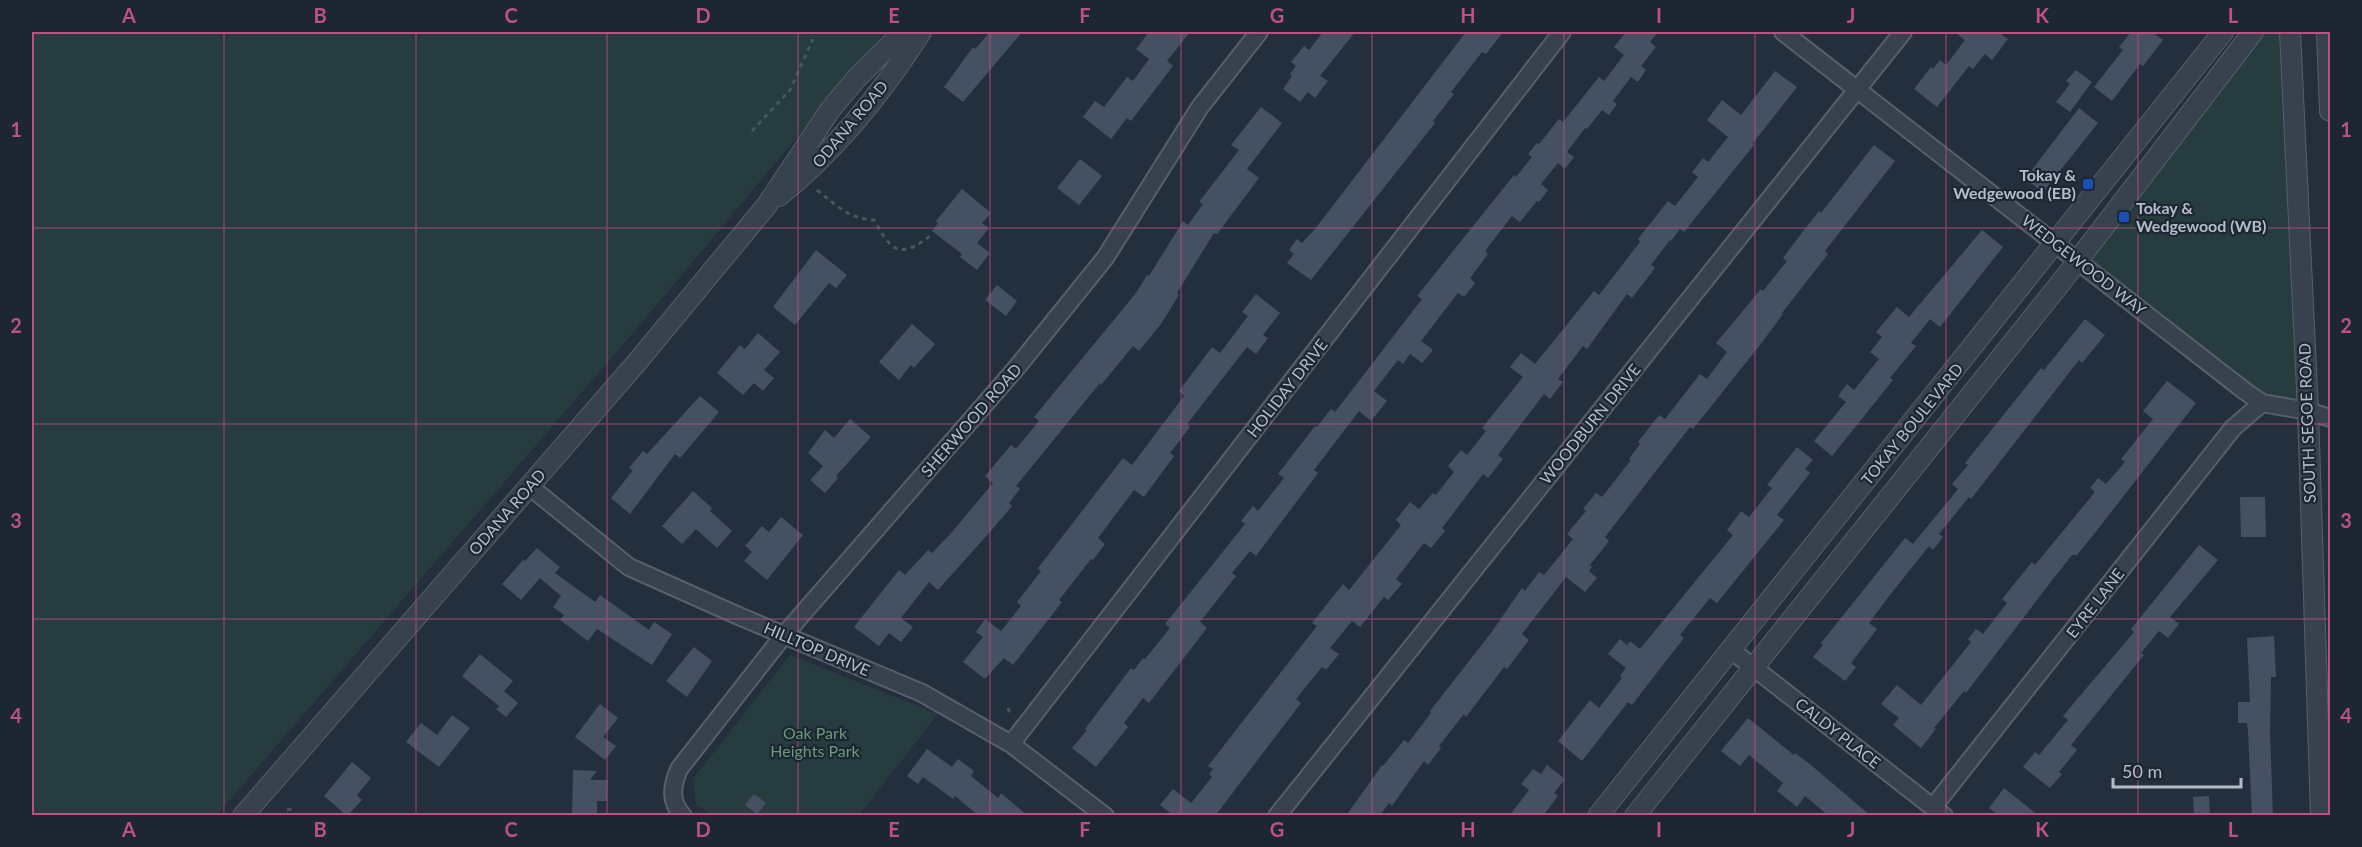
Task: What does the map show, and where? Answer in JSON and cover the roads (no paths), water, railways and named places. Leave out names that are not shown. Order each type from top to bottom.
[{"type":"street","name":"ODANA ROAD","points":[[252,813],[638,361],[767,205],[830,110],[862,73],[903,32]]},
{"type":"street","name":"ODANA ROAD","points":[[767,205],[811,171],[877,94],[921,32]]},
{"type":"street","name":"SHERWOOD ROAD","points":[[683,816],[677,809],[673,797],[673,786],[679,769],[784,635],[1018,366],[1104,258],[1200,107],[1259,32]]},
{"type":"street","name":"HOLIDAY DRIVE","points":[[1011,744],[1562,32]]},
{"type":"street","name":"WEDGEWOOD WAY","points":[[1784,32],[2262,403],[2308,411],[2331,418]]},
{"type":"street","name":"WOODBURN DRIVE","points":[[1277,816],[1903,32]]},
{"type":"street","name":"TOKAY BOULEVARD","points":[[1598,816],[2223,32]]},
{"type":"street","name":"TOKAY BOULEVARD","points":[[1635,816],[2078,260],[2253,32]]},
{"type":"street","name":"SOUTH SEGOE ROAD","points":[[2290,32],[2323,690],[2321,816]]},
{"type":"street","points":[[2327,32],[2331,111]]},
{"type":"street","name":"EYRE LANE","points":[[1938,811],[2233,428],[2262,403]]},
{"type":"street","name":"HILLTOP DRIVE","points":[[529,486],[629,567],[922,693],[1011,744],[1105,816]]},
{"type":"street","name":"CALDY PLACE","points":[[1731,650],[1938,811]]},
{"type":"place","name":"Tokay & Wedgewood (EB)","points":[[2088,184]]},
{"type":"place","name":"Tokay & Wedgewood (WB)","points":[[2124,217]]},
{"type":"park label","name":"Oak Park Heights Park","points":[[815,742]]}]
